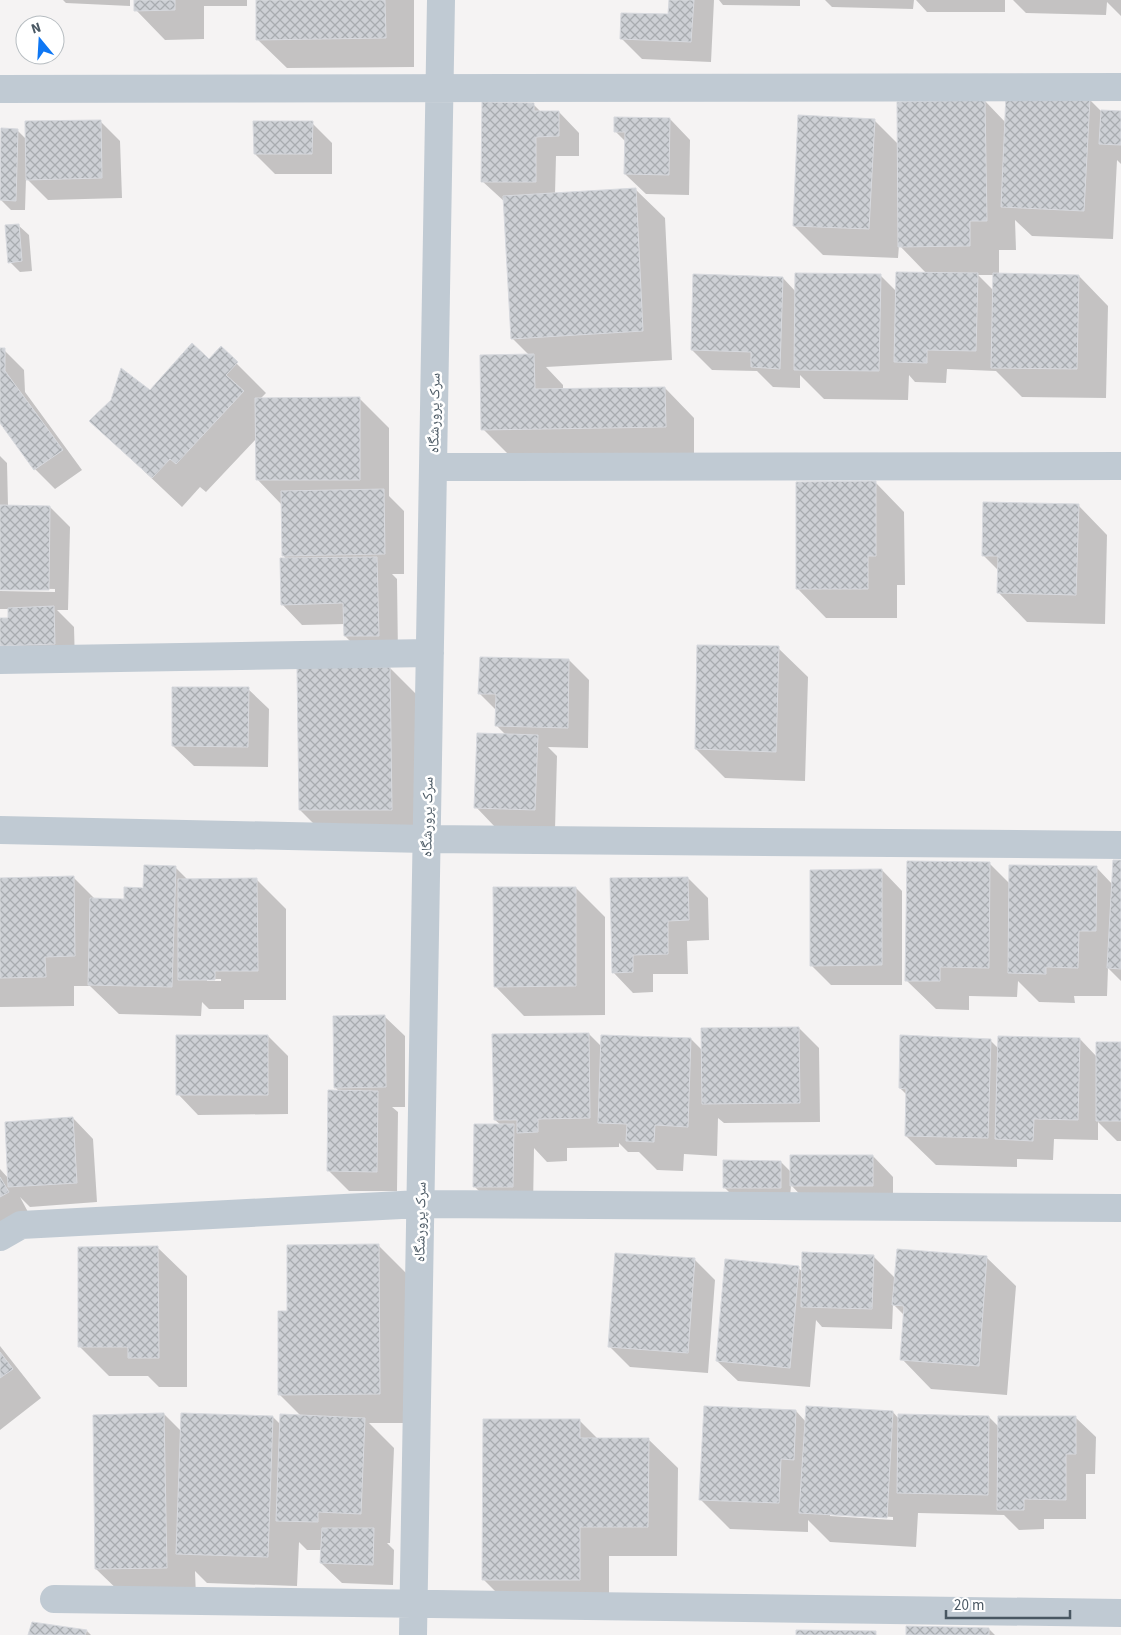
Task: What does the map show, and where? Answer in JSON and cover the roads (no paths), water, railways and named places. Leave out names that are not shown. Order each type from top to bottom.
[{"type":"street","name":"سرک پرورشگاه","points":[[413,1635],[441,0]]},
{"type":"street","points":[[0,88],[1121,87]]},
{"type":"street","points":[[433,467],[1121,466]]},
{"type":"street","points":[[0,660],[430,653]]},
{"type":"street","points":[[0,830],[426,839],[1121,845]]},
{"type":"street","points":[[0,1237],[21,1225],[420,1204],[1121,1208]]},
{"type":"street","points":[[54,1599],[1121,1613]]}]
